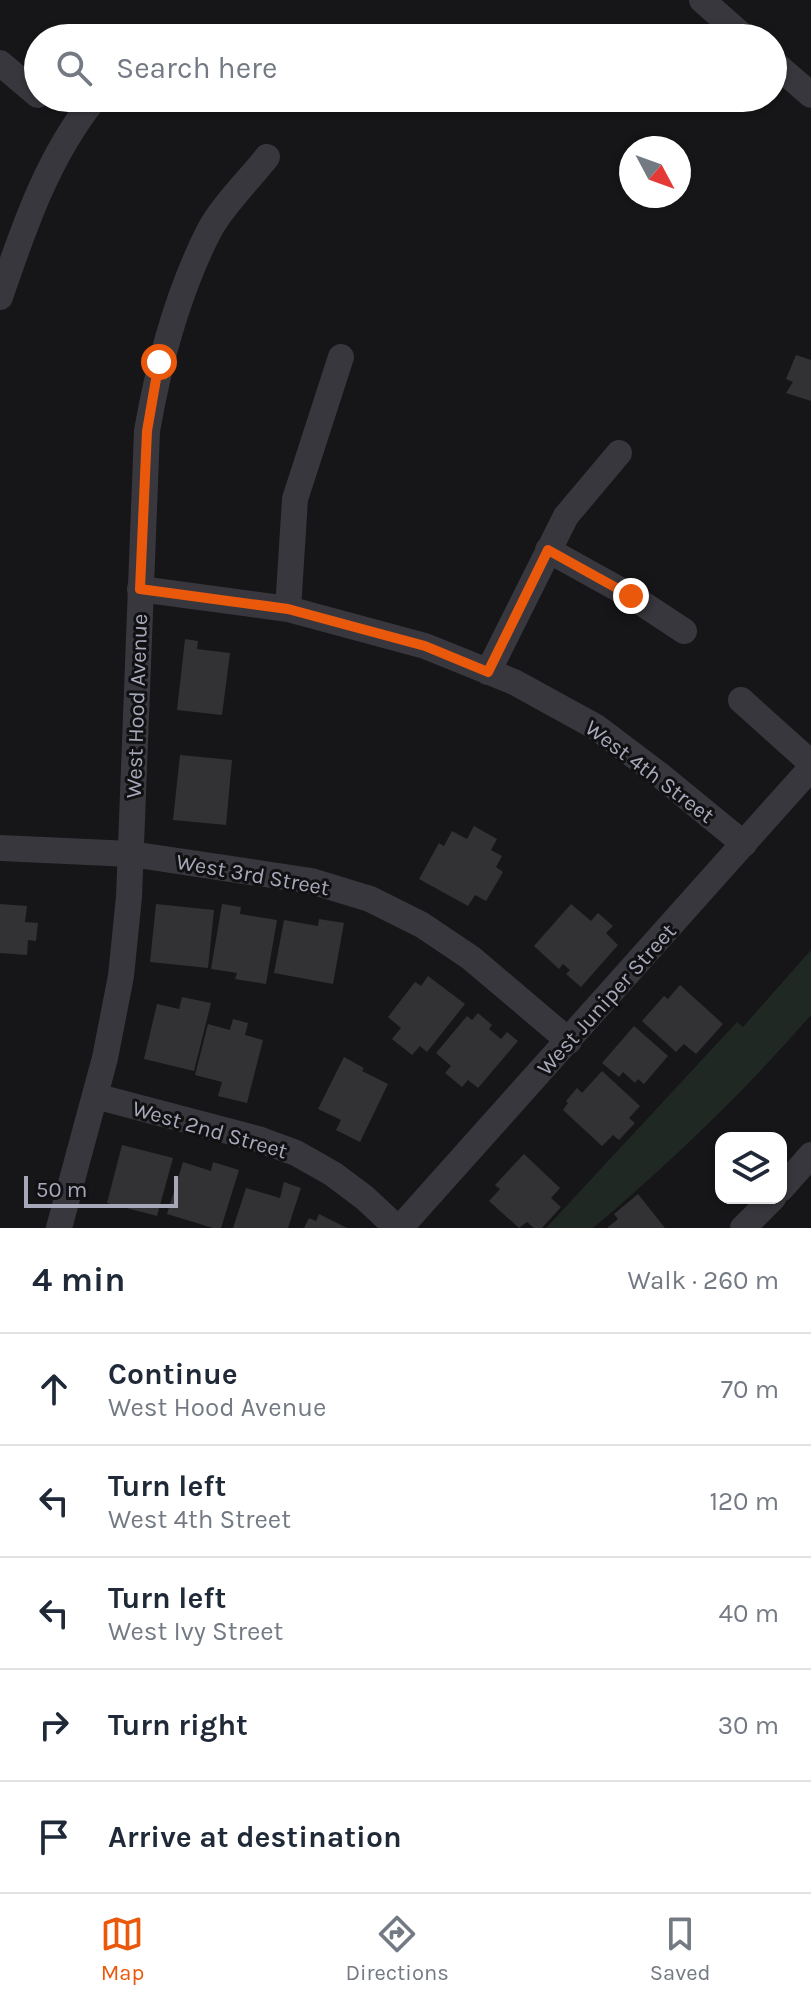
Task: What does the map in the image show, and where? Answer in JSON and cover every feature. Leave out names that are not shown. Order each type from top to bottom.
[{"type":"street","points":[[702,0],[729,24]]},
{"type":"street","points":[[0,63],[24,83]]},
{"type":"street","points":[[787,74],[811,95]]},
{"type":"street","points":[[58,112],[73,125]]},
{"type":"street","points":[[0,297],[30,209],[73,125],[84,112]]},
{"type":"street","name":"West Hood Avenue","points":[[59,1228],[95,1096],[121,976],[129,897],[147,431],[159,362],[210,228],[267,157]]},
{"type":"street","points":[[288,609],[295,499],[341,357]]},
{"type":"street","points":[[488,672],[566,516],[619,453]]},
{"type":"street","points":[[548,550],[631,596],[684,631]]},
{"type":"street","name":"West 4th Street","points":[[140,589],[288,609],[425,646],[514,682],[596,727],[744,844]]},
{"type":"street","points":[[741,700],[811,765]]},
{"type":"street","name":"West Juniper Street","points":[[399,1228],[569,1041],[811,765]]},
{"type":"street","points":[[0,848],[131,854]]},
{"type":"street","name":"West 3rd Street","points":[[131,854],[311,881],[370,899],[422,925],[471,958],[569,1041]]},
{"type":"street","name":"West 2nd Street","points":[[95,1096],[258,1139],[296,1153],[333,1174],[399,1228]]},
{"type":"street","points":[[787,1182],[811,1155]]},
{"type":"street","points":[[743,1228],[767,1204]]},
{"type":"shaded area","points":[[811,950],[811,1015],[760,1071],[679,1152],[593,1228],[546,1228],[737,1022],[743,1027]]},
{"type":"building","points":[[796,355],[811,360],[811,401],[786,393],[793,382],[786,379]]},
{"type":"building","points":[[185,639],[198,641],[197,649],[230,653],[222,715],[177,710]]},
{"type":"building","points":[[180,755],[232,760],[226,825],[173,820]]},
{"type":"building","points":[[474,826],[497,839],[491,850],[502,856],[496,867],[503,872],[486,901],[475,895],[468,906],[419,879],[439,843],[444,846],[452,831],[467,839]]},
{"type":"building","points":[[0,904],[27,906],[25,922],[38,923],[36,941],[28,940],[27,955],[0,953]]},
{"type":"building","points":[[156,904],[214,910],[208,968],[150,962]]},
{"type":"building","points":[[222,904],[241,907],[240,914],[277,920],[266,984],[235,979],[237,973],[211,969]]},
{"type":"building","points":[[571,904],[591,921],[598,913],[613,926],[606,933],[618,945],[581,987],[566,974],[570,970],[563,964],[559,969],[534,946]]},
{"type":"building","points":[[319,919],[344,923],[333,984],[274,973],[284,920],[318,926]]},
{"type":"building","points":[[428,976],[465,1004],[427,1052],[420,1046],[412,1055],[392,1039],[401,1028],[388,1017],[415,982],[421,986]]},
{"type":"building","points":[[680,985],[723,1024],[696,1054],[684,1044],[676,1052],[642,1021],[664,996],[668,999]]},
{"type":"building","points":[[182,997],[211,1003],[194,1071],[144,1059],[157,1004],[179,1009]]},
{"type":"building","points":[[478,1013],[492,1025],[489,1029],[501,1039],[507,1032],[518,1041],[478,1088],[468,1080],[462,1087],[445,1073],[451,1066],[436,1053],[467,1016],[472,1020]]},
{"type":"building","points":[[233,1019],[248,1023],[245,1035],[263,1040],[247,1103],[218,1096],[222,1082],[195,1075],[208,1024],[230,1030]]},
{"type":"building","points":[[634,1026],[668,1056],[644,1084],[638,1079],[635,1083],[623,1072],[619,1077],[602,1063]]},
{"type":"building","points":[[344,1057],[364,1068],[362,1071],[388,1084],[360,1142],[336,1130],[341,1120],[318,1109]]},
{"type":"building","points":[[602,1071],[640,1106],[629,1118],[635,1123],[619,1140],[613,1135],[602,1146],[563,1110],[577,1088],[582,1093]]},
{"type":"building","points":[[122,1145],[173,1158],[157,1216],[107,1203]]},
{"type":"building","points":[[524,1154],[560,1188],[551,1198],[561,1207],[542,1228],[534,1228],[527,1222],[519,1228],[489,1201],[500,1189],[495,1185]]},
{"type":"building","points":[[183,1162],[211,1171],[213,1162],[239,1170],[221,1228],[167,1214]]},
{"type":"building","points":[[284,1182],[301,1188],[288,1228],[233,1228],[246,1188],[280,1198]]},
{"type":"building","points":[[638,1194],[665,1228],[607,1228],[618,1219],[614,1214]]},
{"type":"building","points":[[319,1214],[347,1228],[304,1228],[309,1218],[316,1221]]},
{"type":"route","points":[[159,362],[147,431],[140,589],[288,609],[425,646],[488,672],[548,550],[631,596]]}]
